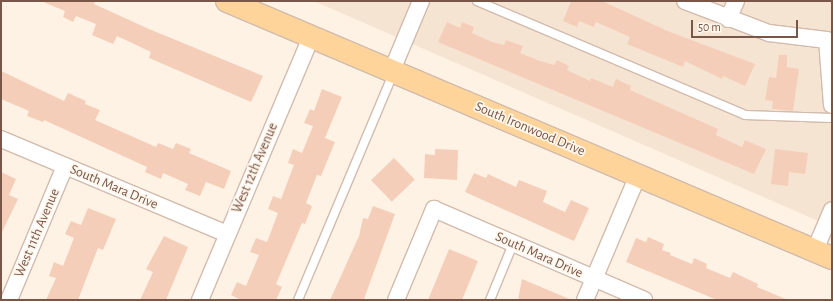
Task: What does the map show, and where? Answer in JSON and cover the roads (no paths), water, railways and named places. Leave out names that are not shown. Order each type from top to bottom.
[{"type":"main road","name":"South Ironwood Drive","points":[[227,1],[823,254]]},
{"type":"street","points":[[393,71],[421,1]]},
{"type":"street","points":[[685,1],[728,19],[769,33],[827,40],[832,105]]},
{"type":"street","points":[[728,19],[736,1]]},
{"type":"street","name":"West 12th Avenue","points":[[200,300],[311,37]]},
{"type":"street","name":"South Mara Drive","points":[[1,139],[227,234]]},
{"type":"street","name":"West 11th Avenue","points":[[9,300],[65,166]]},
{"type":"street","points":[[585,300],[638,175]]},
{"type":"street","name":"South Mara Drive","points":[[396,300],[434,209],[644,300]]},
{"type":"street","points":[[823,254],[832,210]]},
{"type":"lane","points":[[477,1],[745,114],[832,118]]},
{"type":"lane","points":[[298,300],[393,71]]},
{"type":"lane","points":[[490,300],[513,244]]}]
